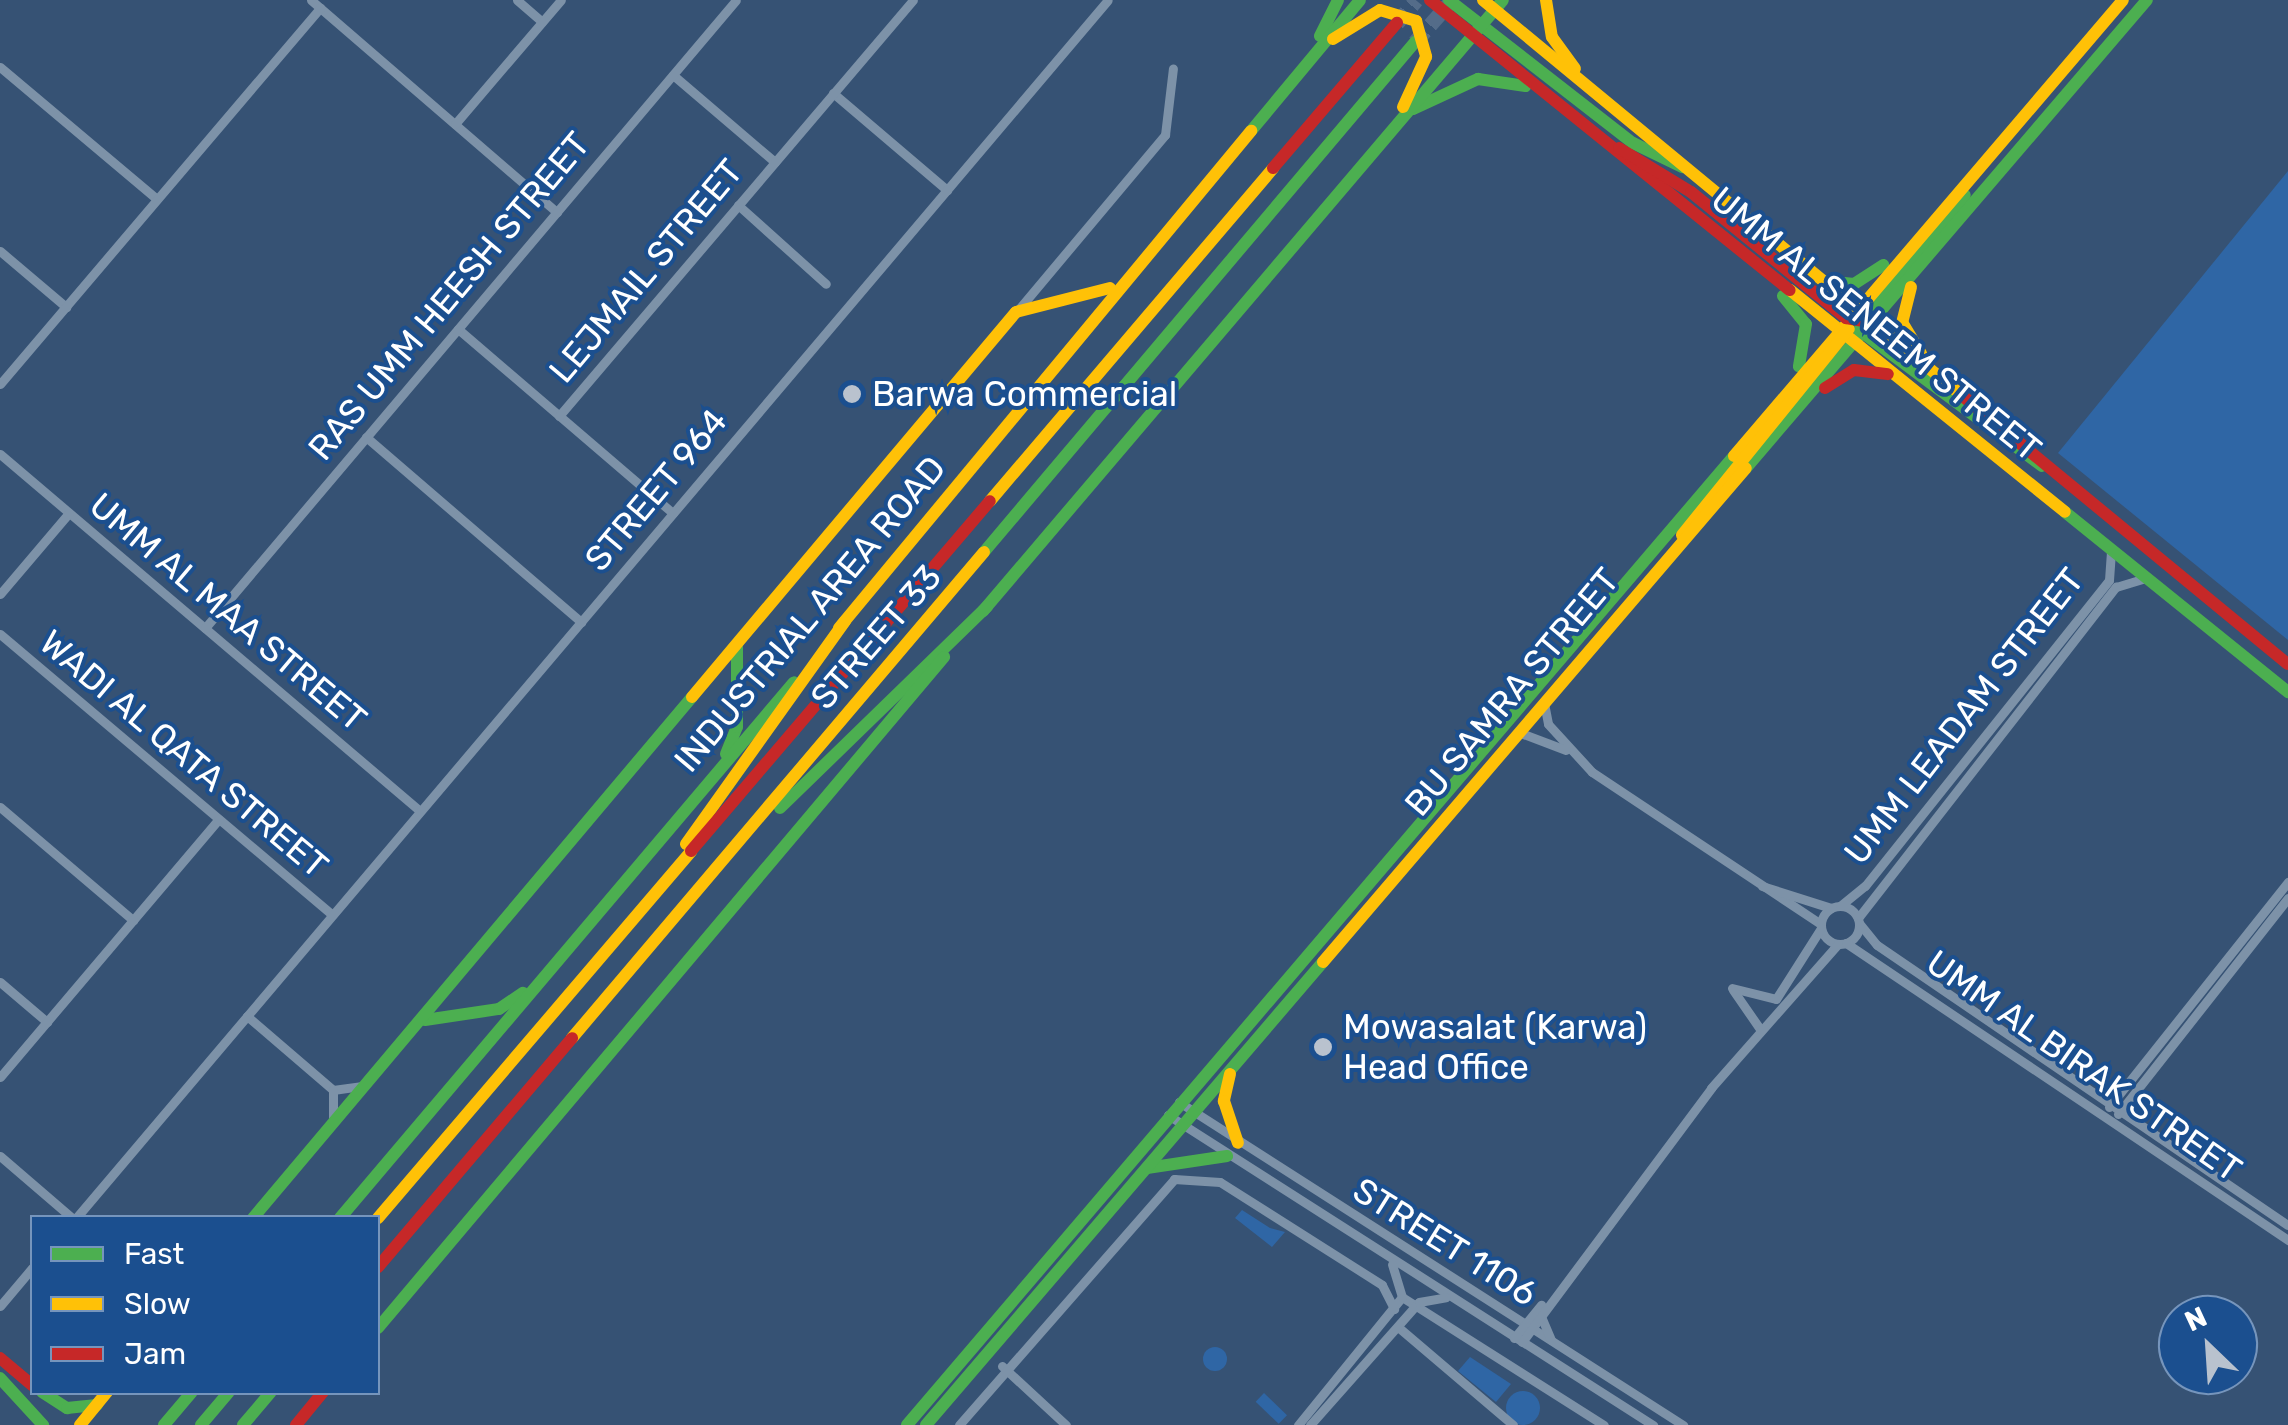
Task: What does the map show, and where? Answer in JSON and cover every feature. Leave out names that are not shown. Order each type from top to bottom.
[{"type":"main road","points":[[1306,60],[1338,0]]},
{"type":"main road","name":"INDUSTRIAL AREA ROAD","points":[[343,1215],[705,789],[1124,278],[1360,0]]},
{"type":"main road","name":"UMM AL SENEEM STREET","points":[[1430,0],[1536,92],[1732,246],[1940,377],[2288,664]]},
{"type":"main road","points":[[1452,0],[1475,14],[1494,3]]},
{"type":"main road","points":[[1452,0],[1633,144],[1695,172]]},
{"type":"main road","points":[[1546,0],[1552,37],[1596,94]]},
{"type":"main road","name":"BU SAMRA STREET","points":[[926,1425],[1737,479],[1978,167],[2123,0]]},
{"type":"main road","name":"BU SAMRA STREET","points":[[906,1425],[1796,374],[1854,325],[1979,199],[2147,0]]},
{"type":"main road","name":"UMM AL SENEEM STREET","points":[[1494,3],[1596,94],[1695,172],[1800,264],[1894,376],[2288,692]]},
{"type":"main road","name":"STREET 33","points":[[986,606],[1481,25],[1494,3]]},
{"type":"main road","points":[[1306,60],[1374,11],[1412,17],[1426,58],[1395,123]]},
{"type":"main road","name":"STREET 33","points":[[380,1216],[1397,22]]},
{"type":"main road","name":"STREET 33","points":[[380,1265],[1416,42]]},
{"type":"main road","points":[[1395,123],[1478,80],[1536,92]]},
{"type":"main road","points":[[1673,550],[2024,115]]},
{"type":"main road","points":[[1574,122],[1691,192],[2017,456],[2053,470]]},
{"type":"main road","points":[[1800,264],[1830,283],[1861,282],[1978,167]]},
{"type":"main road","points":[[1940,377],[1906,332],[1902,305],[1979,199]]},
{"type":"main road","points":[[1732,246],[1806,324],[1796,374]]},
{"type":"main road","points":[[1016,312],[1087,300],[1124,278]]},
{"type":"main road","name":"INDUSTRIAL AREA ROAD","points":[[256,1215],[1016,312]]},
{"type":"main road","points":[[1737,479],[1834,378],[1865,370],[1894,376]]},
{"type":"main road","points":[[729,855],[986,606]]},
{"type":"main road","points":[[380,1326],[986,606]]},
{"type":"main road","points":[[670,875],[845,621]]},
{"type":"main road","points":[[705,789],[735,735],[739,640]]},
{"type":"main road","points":[[420,1023],[499,1009],[552,968]]},
{"type":"main road","points":[[1234,1065],[1224,1101],[1238,1143]]},
{"type":"main road","points":[[1145,1169],[1227,1156]]},
{"type":"main road","points":[[0,1358],[30,1383]]},
{"type":"main road","points":[[0,1378],[41,1420]]},
{"type":"main road","points":[[80,1425],[105,1395]]},
{"type":"main road","points":[[167,1421],[187,1395]]},
{"type":"main road","points":[[202,1425],[227,1395]]},
{"type":"main road","points":[[243,1425],[268,1395]]},
{"type":"main road","points":[[296,1425],[321,1395]]},
{"type":"main road","points":[[41,1420],[46,1396],[97,1405]]},
{"type":"street","points":[[311,0],[557,212]]},
{"type":"street","points":[[517,0],[542,22]]},
{"type":"street","points":[[455,124],[561,0]]},
{"type":"street","name":"RAS UMM HEESH STREET","points":[[205,628],[736,0]]},
{"type":"street","name":"LEJMAIL STREET","points":[[558,416],[913,0]]},
{"type":"street","name":"STREET 964","points":[[77,1215],[1108,0]]},
{"type":"street","points":[[0,384],[320,8]]},
{"type":"street","points":[[0,67],[157,199]]},
{"type":"street","name":"INDUSTRIAL AREA ROAD","points":[[1016,312],[1165,135],[1173,68]]},
{"type":"street","name":"LEJMAIL STREET","points":[[673,75],[775,162]]},
{"type":"street","points":[[833,94],[947,190]]},
{"type":"street","points":[[738,205],[826,284]]},
{"type":"street","points":[[0,251],[66,307]]},
{"type":"street","points":[[458,329],[673,513]]},
{"type":"street","points":[[366,438],[581,622]]},
{"type":"street","name":"UMM AL MAA STREET","points":[[0,454],[420,811]]},
{"type":"street","points":[[0,594],[69,513]]},
{"type":"street","name":"UMM LEADAM STREET","points":[[1842,944],[1954,782],[2108,580],[2111,550]]},
{"type":"street","name":"UMM LEADAM STREET","points":[[1821,926],[1954,782],[2116,587],[2146,578]]},
{"type":"street","name":"WADI AL QATA STREET","points":[[0,634],[332,915]]},
{"type":"street","points":[[1544,700],[1548,724],[1573,754]]},
{"type":"street","points":[[1518,732],[1573,754],[1821,926],[1776,999],[1732,988],[1760,1029]]},
{"type":"street","points":[[0,808],[133,920]]},
{"type":"street","points":[[0,1077],[219,819]]},
{"type":"street","points":[[2108,1116],[2112,1103],[2288,882]]},
{"type":"street","points":[[1759,886],[1836,907]]},
{"type":"street","points":[[2108,1116],[2121,1111],[2288,898]]},
{"type":"street","name":"UMM AL BIRAK STREET","points":[[1836,907],[1859,921],[1877,945],[2076,1085],[2108,1116],[2288,1240]]},
{"type":"street","name":"UMM AL BIRAK STREET","points":[[1821,926],[1842,944],[2112,1103],[2288,1225]]},
{"type":"street","points":[[1518,1340],[1760,1029],[1842,944]]},
{"type":"street","points":[[0,982],[47,1022]]},
{"type":"street","points":[[247,1016],[333,1090]]},
{"type":"street","points":[[333,1090],[374,1077]]},
{"type":"street","points":[[330,1129],[333,1090]]},
{"type":"street","name":"STREET 1106","points":[[1179,1102],[1683,1425]]},
{"type":"street","name":"STREET 1106","points":[[1168,1115],[1387,1259],[1653,1425]]},
{"type":"street","points":[[0,1156],[70,1215]]},
{"type":"street","points":[[960,1425],[1004,1368],[1162,1186],[1191,1175],[1220,1182],[1371,1278],[1394,1309]]},
{"type":"street","points":[[1387,1259],[1402,1297],[1415,1307],[1604,1425]]},
{"type":"street","points":[[0,1306],[30,1270]]},
{"type":"street","points":[[1298,1425],[1402,1297]]},
{"type":"street","points":[[1310,1425],[1415,1307],[1448,1297]]},
{"type":"street","points":[[1508,1313],[1540,1310]]},
{"type":"street","points":[[1540,1310],[1551,1340]]},
{"type":"street","points":[[1398,1327],[1512,1425]]},
{"type":"street","points":[[0,1349],[14,1370]]},
{"type":"street","points":[[1004,1368],[1066,1425]]},
{"type":"shaded area","points":[[2288,171],[2288,640],[2058,453]]},
{"type":"shaded area","points":[[1242,1210],[1270,1228],[1285,1232],[1272,1247],[1235,1218]]},
{"type":"shaded area","points":[[1215,1347],[1224,1350],[1224,1368],[1215,1371],[1206,1368],[1203,1359],[1206,1350]]},
{"type":"shaded area","points":[[1470,1357],[1511,1384],[1496,1402],[1458,1371]]},
{"type":"shaded area","points":[[1523,1391],[1535,1396],[1540,1408],[1535,1420],[1523,1425],[1511,1420],[1506,1408],[1511,1396]]},
{"type":"shaded area","points":[[1264,1393],[1287,1415],[1279,1424],[1256,1402]]},
{"type":"tunnel","points":[[1397,23],[1416,0]]},
{"type":"tunnel","points":[[1415,42],[1452,0]]},
{"type":"traffic: fast","points":[[1320,36],[1338,0]]},
{"type":"traffic: fast","points":[[1251,131],[1360,0]]},
{"type":"traffic: fast","points":[[1449,0],[1633,143],[1682,167]]},
{"type":"traffic: fast","points":[[983,611],[1503,0]]},
{"type":"traffic: fast","points":[[1746,468],[2147,0]]},
{"type":"traffic: fast","points":[[984,552],[1415,42]]},
{"type":"traffic: fast","points":[[1413,109],[1478,79],[1525,86]]},
{"type":"traffic: fast","points":[[1858,321],[1965,195]]},
{"type":"traffic: fast","points":[[1825,281],[1854,284],[1883,265]]},
{"type":"traffic: fast","points":[[1783,296],[1806,324],[1799,366]]},
{"type":"traffic: fast","points":[[1859,330],[2042,466]]},
{"type":"traffic: fast","points":[[907,1425],[1734,456]]},
{"type":"traffic: fast","points":[[2065,512],[2288,692]]},
{"type":"traffic: fast","points":[[780,808],[987,607]]},
{"type":"traffic: fast","points":[[726,754],[737,727],[737,647]]},
{"type":"traffic: fast","points":[[380,1326],[944,657]]},
{"type":"traffic: fast","points":[[343,1215],[794,682]]},
{"type":"traffic: fast","points":[[256,1215],[692,697]]},
{"type":"traffic: fast","points":[[926,1425],[1323,962]]},
{"type":"traffic: fast","points":[[425,1020],[499,1009],[523,993]]},
{"type":"traffic: fast","points":[[1147,1168],[1227,1156]]},
{"type":"traffic: fast","points":[[0,1378],[43,1425]]},
{"type":"traffic: fast","points":[[47,1395],[67,1408],[97,1405]]},
{"type":"traffic: fast","points":[[164,1425],[189,1395]]},
{"type":"traffic: fast","points":[[201,1425],[226,1395]]},
{"type":"traffic: fast","points":[[243,1425],[268,1395]]},
{"type":"traffic: slow","points":[[1483,0],[1965,398]]},
{"type":"traffic: slow","points":[[1546,0],[1552,37],[1575,69]]},
{"type":"traffic: slow","points":[[1734,456],[2123,0]]},
{"type":"traffic: slow","points":[[1333,39],[1380,10],[1416,21],[1426,57],[1403,107]]},
{"type":"traffic: slow","points":[[839,628],[1251,131]]},
{"type":"traffic: slow","points":[[990,501],[1273,168]]},
{"type":"traffic: slow","points":[[1911,287],[1902,322],[1921,354]]},
{"type":"traffic: slow","points":[[692,697],[1016,312],[1110,288]]},
{"type":"traffic: slow","points":[[1790,290],[2065,512]]},
{"type":"traffic: slow","points":[[1682,535],[1849,329]]},
{"type":"traffic: slow","points":[[1323,962],[1746,468]]},
{"type":"traffic: slow","points":[[572,1038],[984,552]]},
{"type":"traffic: slow","points":[[686,844],[845,621]]},
{"type":"traffic: slow","points":[[380,1216],[691,851]]},
{"type":"traffic: slow","points":[[1230,1074],[1224,1101],[1238,1143]]},
{"type":"traffic: slow","points":[[80,1425],[105,1395]]},
{"type":"traffic: jam","points":[[1430,0],[1790,290]]},
{"type":"traffic: jam","points":[[1273,168],[1397,23]]},
{"type":"traffic: jam","points":[[1619,148],[1691,192],[1846,318],[1873,323]]},
{"type":"traffic: jam","points":[[1825,388],[1854,370],[1888,374]]},
{"type":"traffic: jam","points":[[1965,398],[2288,664]]},
{"type":"traffic: jam","points":[[691,851],[990,501]]},
{"type":"traffic: jam","points":[[380,1265],[572,1038]]},
{"type":"traffic: jam","points":[[0,1358],[30,1383]]},
{"type":"traffic: jam","points":[[296,1425],[321,1395]]},
{"type":"place","name":"Barwa Commercial","points":[[852,394]]},
{"type":"place","name":"Mowasalat (Karwa) Head Office","points":[[1323,1047]]}]
